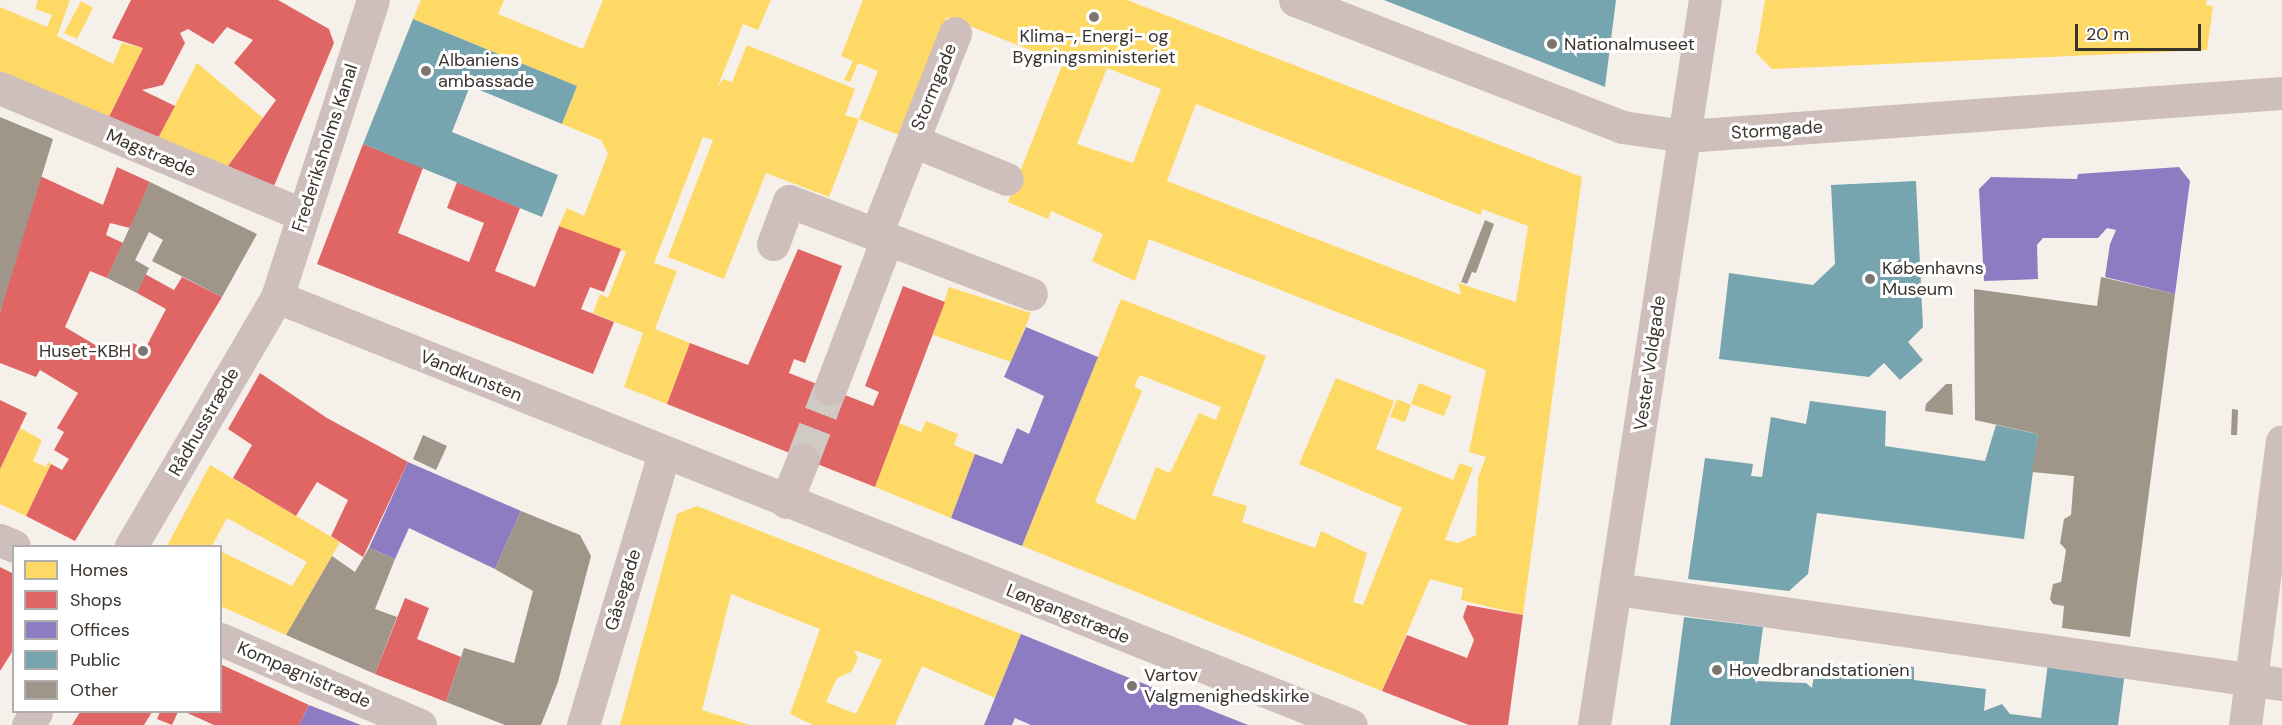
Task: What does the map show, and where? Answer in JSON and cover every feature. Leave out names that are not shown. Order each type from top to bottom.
[{"type":"street","name":"Frederiksholms Kanal","points":[[277,297],[373,0]]},
{"type":"street","name":"Stormgade","points":[[1295,0],[1622,127],[1685,136],[2282,93]]},
{"type":"street","name":"Vester Voldgade","points":[[1594,725],[1705,0]]},
{"type":"street","name":"Stormgade","points":[[882,237],[913,141],[956,33]]},
{"type":"street","name":"Magstræde","points":[[0,88],[303,215]]},
{"type":"street","name":"Stormgade","points":[[913,141],[1007,179]]},
{"type":"street","points":[[773,244],[789,201],[1031,294]]},
{"type":"street","points":[[830,389],[882,237]]},
{"type":"street","name":"Vandkunsten","points":[[277,297],[664,454]]},
{"type":"street","name":"Rådhusstræde","points":[[132,545],[277,297]]},
{"type":"street","points":[[2245,725],[2266,683],[2282,441]]},
{"type":"street","name":"Løngangstræde","points":[[664,454],[1350,725]]},
{"type":"street","name":"Gåsegade","points":[[583,725],[664,454]]},
{"type":"street","points":[[786,502],[803,459]]},
{"type":"street","points":[[1616,589],[2266,683]]},
{"type":"street","name":"Kompagnistræde","points":[[222,640],[420,725]]},
{"type":"building: Homes","points":[[38,0],[70,0],[57,36],[113,64],[122,43],[143,48],[108,119],[0,73],[0,7],[47,27],[52,15],[35,9]]},
{"type":"building: Homes","points":[[421,0],[504,0],[498,14],[583,49],[603,0],[771,0],[758,30],[743,24],[717,88],[723,79],[732,82],[747,45],[855,89],[845,115],[859,119],[829,197],[766,173],[724,279],[668,257],[713,140],[703,137],[654,263],[677,271],[655,329],[690,343],[667,404],[624,387],[643,333],[593,313],[600,294],[608,298],[626,252],[559,226],[567,208],[584,216],[608,154],[601,140],[562,124],[577,86],[413,19]]},
{"type":"building: Homes","points":[[863,0],[1127,0],[1582,177],[1523,615],[1461,600],[1463,588],[1430,579],[1382,691],[1022,546],[1121,299],[1266,356],[1212,495],[1247,506],[1242,522],[1315,548],[1321,531],[1367,553],[1353,602],[1363,605],[1402,508],[1299,464],[1336,378],[1394,401],[1376,449],[1453,480],[1460,463],[1473,468],[1445,540],[1458,543],[1476,535],[1478,478],[1486,457],[1469,452],[1486,370],[1149,239],[1135,281],[1092,261],[1103,234],[1051,211],[1048,219],[1008,202],[1063,63],[947,17],[901,136],[859,119],[878,71],[858,63],[850,82],[844,80],[853,61],[841,56]],"holes":[[[1107,68],[1161,89],[1133,163],[1077,144]],[[1196,104],[1481,215],[1482,209],[1528,226],[1516,302],[1458,283],[1461,295],[1167,181]],[[1140,375],[1221,407],[1216,420],[1199,413],[1170,473],[1156,467],[1135,520],[1095,502],[1142,391],[1134,386]]]},
{"type":"building: Homes","points":[[1765,0],[2207,0],[2206,5],[2213,6],[2207,50],[1772,69],[1756,53]]},
{"type":"building: Homes","points":[[81,1],[93,8],[77,39],[64,33]]},
{"type":"building: Homes","points":[[197,63],[263,118],[220,177],[156,142]]},
{"type":"building: Homes","points":[[949,287],[1031,313],[1011,362],[933,335]]},
{"type":"building: Homes","points":[[1419,383],[1452,396],[1444,416],[1411,404]]},
{"type":"building: Homes","points":[[1397,399],[1411,405],[1405,422],[1390,417]]},
{"type":"building: Homes","points":[[926,421],[958,434],[954,445],[975,454],[951,518],[875,487],[899,423],[921,432]]},
{"type":"building: Homes","points":[[20,428],[42,440],[33,461],[46,467],[48,462],[51,464],[26,516],[0,504],[0,469]]},
{"type":"building: Homes","points":[[210,465],[340,542],[286,635],[222,607],[222,552],[292,586],[307,562],[227,518],[213,545],[168,545]]},
{"type":"building: Homes","points":[[697,506],[1021,634],[995,698],[922,666],[895,725],[813,725],[790,714],[820,629],[731,594],[702,710],[750,725],[620,725],[677,514]],"holes":[[[854,650],[882,660],[856,714],[826,702],[837,678],[851,672],[858,658]]]},
{"type":"building: Shops","points":[[131,0],[278,0],[329,29],[334,43],[274,186],[220,177],[276,100],[234,63],[253,40],[227,27],[213,44],[188,29],[180,33],[185,43],[163,85],[142,90],[175,106],[156,142],[108,119],[143,48],[112,38]]},
{"type":"building: Shops","points":[[363,144],[423,168],[398,233],[469,262],[484,223],[447,208],[457,182],[520,208],[495,271],[535,287],[559,226],[621,249],[604,292],[590,287],[581,309],[614,322],[593,374],[317,264]]},
{"type":"building: Shops","points":[[117,167],[150,182],[130,228],[110,223],[106,235],[123,243],[107,278],[90,271],[65,327],[117,358],[123,345],[131,342],[145,349],[166,309],[137,293],[145,274],[174,290],[182,277],[222,297],[75,541],[26,516],[51,464],[62,470],[69,459],[54,450],[64,432],[57,428],[78,393],[40,370],[36,377],[0,363],[0,312],[40,176],[103,205]]},
{"type":"building: Shops","points":[[798,249],[842,266],[805,363],[794,359],[789,373],[873,406],[879,392],[865,386],[903,286],[945,302],[875,487],[667,404],[690,343],[748,365]]},
{"type":"building: Shops","points":[[260,373],[327,418],[408,462],[363,557],[331,536],[348,500],[317,482],[296,516],[233,478],[252,445],[228,429]]},
{"type":"building: Shops","points":[[0,400],[27,413],[0,469]]},
{"type":"building: Shops","points":[[0,567],[12,573],[12,652],[0,671]]},
{"type":"building: Shops","points":[[405,598],[429,608],[417,639],[461,657],[446,702],[375,674]]},
{"type":"building: Shops","points":[[1467,605],[1523,615],[1508,725],[1469,725],[1382,691],[1407,635],[1467,658],[1474,640],[1463,617]]},
{"type":"building: Shops","points":[[222,665],[309,705],[299,725],[214,725],[187,713],[222,713]]},
{"type":"building: Shops","points":[[79,713],[151,713],[144,725],[72,725]]},
{"type":"building: Shops","points":[[160,713],[178,713],[172,725],[157,719]]},
{"type":"building: Offices","points":[[2179,167],[2190,181],[2175,294],[2105,277],[2110,244],[2116,230],[2107,228],[2098,238],[2043,238],[2037,245],[2038,279],[1984,281],[1979,189],[1991,177],[2077,179],[2078,174]]},
{"type":"building: Offices","points":[[1026,327],[1098,357],[1022,546],[951,518],[975,454],[1002,464],[1017,428],[1029,434],[1044,396],[1004,377]]},
{"type":"building: Offices","points":[[408,462],[521,511],[495,569],[409,528],[395,559],[369,548]]},
{"type":"building: Offices","points":[[1021,634],[1248,725],[1031,725],[1015,718],[1012,725],[984,725]]},
{"type":"building: Offices","points":[[309,705],[361,725],[299,725]]},
{"type":"building: Public","name":"Nationalmuseet","points":[[1384,0],[1616,0],[1605,87]]},
{"type":"building: Public","points":[[413,19],[577,86],[562,124],[470,86],[452,132],[558,175],[542,217],[363,144]]},
{"type":"building: Public","name":"Københavns Museum","points":[[1916,181],[1923,327],[1908,342],[1923,360],[1900,380],[1884,363],[1869,377],[1719,359],[1729,273],[1813,285],[1835,264],[1831,185]]},
{"type":"building: Public","points":[[1810,401],[1886,411],[1885,446],[1985,461],[1996,425],[2038,434],[2024,539],[1817,513],[1808,574],[1789,591],[1688,579],[1705,458],[1753,464],[1751,476],[1762,477],[1771,417],[1806,424]]},
{"type":"building: Public","name":"Hovedbrandstationen","points":[[1684,617],[1763,627],[1756,681],[1806,683],[1812,688],[1815,668],[1886,675],[1889,664],[1914,667],[1914,680],[1986,689],[1984,711],[2002,704],[2010,714],[2041,718],[2048,663],[2125,672],[2118,725],[1670,725]]},
{"type":"building: Other","points":[[0,117],[53,139],[1,310],[0,310]]},
{"type":"building: Other","points":[[150,182],[257,234],[222,297],[152,261],[163,240],[149,232],[135,260],[149,268],[137,293],[107,278]]},
{"type":"building: Other","points":[[1485,220],[1494,224],[1476,273],[1472,272],[1467,284],[1461,282]]},
{"type":"building: Other","points":[[2101,277],[2175,294],[2130,637],[2062,628],[2064,606],[2053,604],[2050,599],[2053,584],[2061,582],[2066,550],[2060,543],[2064,519],[2071,515],[2074,476],[2032,472],[2038,434],[1975,420],[1974,289],[2097,306]]},
{"type":"building: Other","points":[[1946,384],[1952,384],[1953,415],[1925,411],[1926,404]]},
{"type":"building: Other","points":[[2232,409],[2238,410],[2237,435],[2231,435]]},
{"type":"building: Other","points":[[423,435],[447,446],[436,470],[413,459]]},
{"type":"building: Other","points":[[521,511],[580,535],[591,556],[558,682],[541,725],[505,725],[446,702],[464,648],[514,663],[533,591],[495,569]]},
{"type":"building: Other","points":[[369,548],[395,559],[375,609],[397,617],[375,674],[286,635],[332,556],[355,572]]},
{"type":"tunnel","points":[[803,459],[830,389]]},
{"type":"place","name":"Klima-, Energi- og Bygningsministeriet","points":[[1094,17]]},
{"type":"place","name":"Nationalmuseet","points":[[1552,44]]},
{"type":"place","name":"Albaniens ambassade","points":[[426,71]]},
{"type":"place","name":"Københavns Museum","points":[[1870,279]]},
{"type":"place","name":"Huset-KBH","points":[[143,351]]},
{"type":"place","name":"Hovedbrandstationen","points":[[1717,670]]},
{"type":"place","name":"Vartov Valgmenighedskirke","points":[[1132,686]]}]
